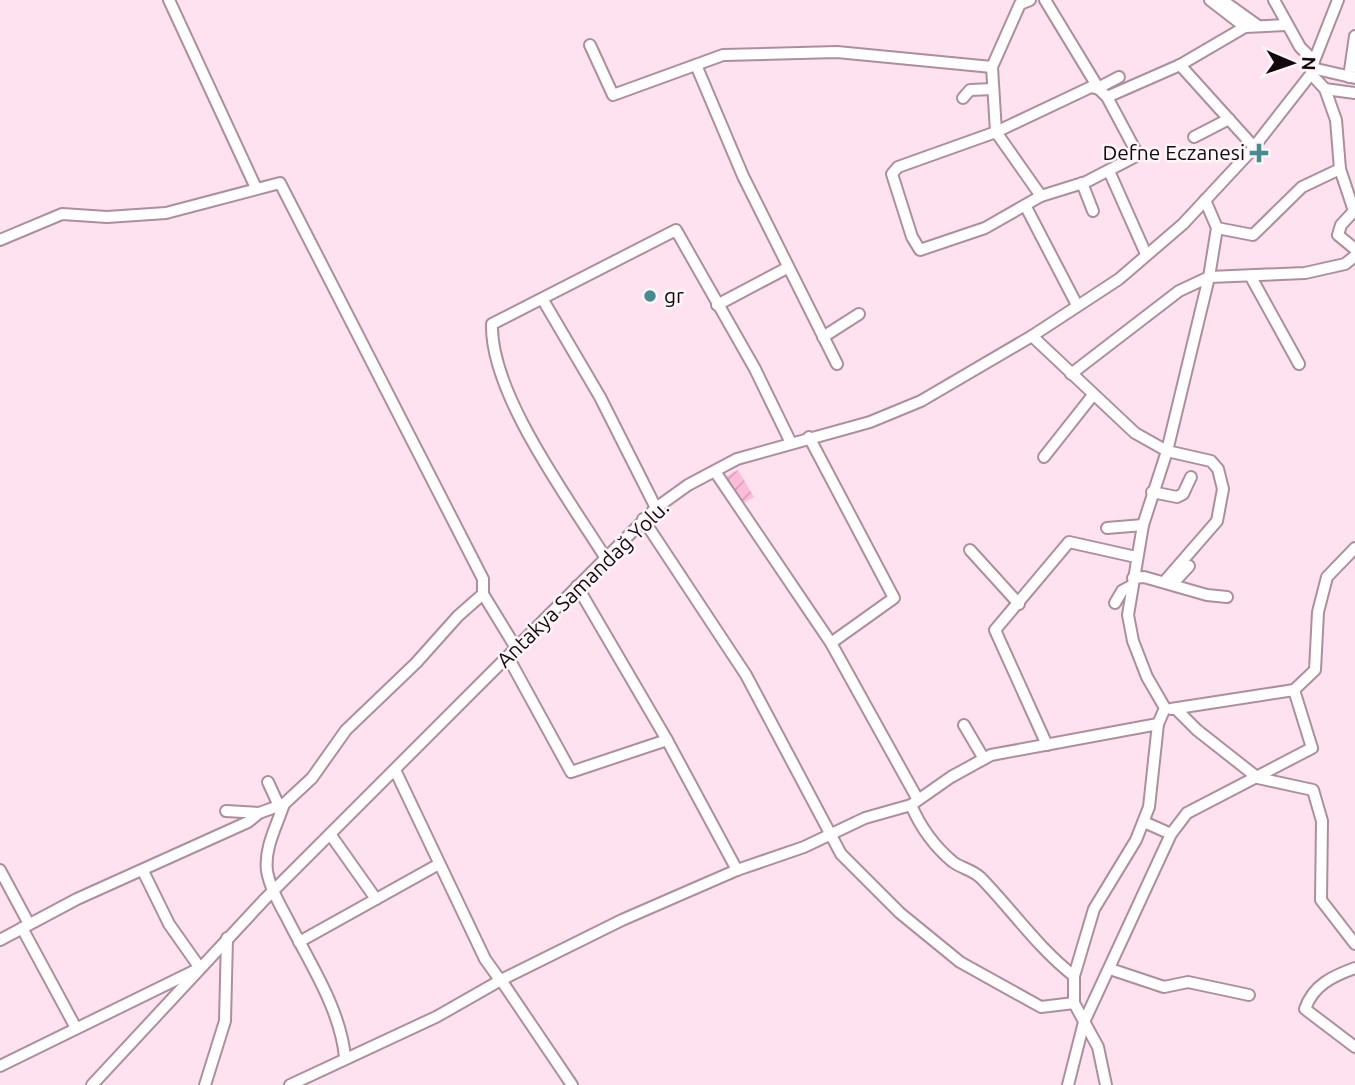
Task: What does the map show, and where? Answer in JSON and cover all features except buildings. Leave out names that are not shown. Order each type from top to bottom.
[{"type":"street","points":[[169,0],[256,188]]},
{"type":"street","points":[[1045,0],[1101,91],[1138,155],[1082,183],[1041,196],[1026,207],[985,228],[920,250],[912,237],[891,174],[898,167],[996,132],[1091,87],[1101,91],[1180,65],[1251,26],[1286,25]]},
{"type":"street","points":[[1210,0],[1251,26]]},
{"type":"street","points":[[1222,0],[1251,26]]},
{"type":"street","points":[[1274,0],[1325,89],[1336,120],[1340,169],[1354,210],[1341,225],[1338,234],[1355,249]]},
{"type":"street","name":"Antakya Samandağ Yolu.","points":[[92,1085],[227,938],[656,508],[688,485],[716,473],[737,459],[808,437],[870,422],[921,401],[1032,336],[1119,279],[1205,200],[1254,147],[1312,67],[1338,0]]},
{"type":"street","points":[[1023,1],[992,67],[996,132],[1041,196]]},
{"type":"street","points":[[1312,67],[1352,78],[1355,36]]},
{"type":"street","points":[[590,45],[613,95],[723,55],[837,52],[992,67]]},
{"type":"street","points":[[696,65],[787,268],[837,364]]},
{"type":"street","points":[[1180,65],[1254,147]]},
{"type":"street","points":[[1101,91],[1119,77]]},
{"type":"street","points":[[963,98],[970,90],[993,89]]},
{"type":"street","points":[[1325,89],[1355,93]]},
{"type":"street","points":[[1194,137],[1229,119]]},
{"type":"street","points":[[1217,228],[1253,235],[1302,187],[1340,169]]},
{"type":"street","points":[[1109,171],[1146,254]]},
{"type":"street","points":[[0,240],[62,214],[107,217],[166,213],[280,183],[483,579],[483,594],[571,772],[667,740]]},
{"type":"street","points":[[1082,183],[1093,211]]},
{"type":"street","points":[[1106,1085],[1098,1047],[1074,1003],[1074,976],[1094,909],[1136,840],[1149,807],[1158,724],[1165,708],[1133,641],[1128,615],[1143,525],[1167,451],[1209,277],[1217,228],[1205,200]]},
{"type":"street","points":[[1026,207],[1077,305]]},
{"type":"street","points":[[605,557],[524,423],[502,376],[492,342],[492,324],[676,230],[755,369],[792,443]]},
{"type":"street","points":[[1071,374],[1180,291],[1209,277],[1228,274],[1251,276],[1305,273],[1345,264],[1355,256]]},
{"type":"street","points":[[717,305],[787,268]]},
{"type":"street","points":[[1251,276],[1299,364]]},
{"type":"street","points":[[543,300],[600,397],[656,508]]},
{"type":"street","points":[[822,337],[859,314]]},
{"type":"street","points":[[1032,336],[1135,433],[1167,451],[1211,461],[1218,469],[1223,489],[1217,521],[1168,578]]},
{"type":"street","points":[[1044,457],[1093,395]]},
{"type":"street","points":[[808,437],[894,598],[831,643]]},
{"type":"street","points":[[716,473],[831,643],[914,802],[919,823],[954,863],[978,874],[1046,954],[1074,976]]},
{"type":"street","points":[[1152,492],[1177,496],[1183,494],[1191,477]]},
{"type":"street","points":[[643,519],[746,675],[841,854],[900,913],[960,962],[1041,1007],[1074,1003]]},
{"type":"street","points":[[1108,528],[1143,525]]},
{"type":"street","points":[[1047,745],[995,630],[1069,542],[1136,557]]},
{"type":"street","points":[[1165,708],[1177,710],[1294,690],[1315,670],[1318,612],[1327,577],[1355,548]]},
{"type":"street","points":[[970,550],[1019,604]]},
{"type":"street","points":[[1115,603],[1122,591],[1133,581],[1144,577],[1177,579],[1189,566]]},
{"type":"street","points":[[1154,574],[1207,595],[1227,597]]},
{"type":"street","points":[[577,586],[667,740],[737,870]]},
{"type":"street","points":[[0,940],[248,822],[259,813],[282,805],[312,778],[346,730],[483,594]]},
{"type":"street","points":[[1068,1085],[1084,1022],[1171,834],[1187,813],[1312,748],[1294,690]]},
{"type":"street","points":[[1177,710],[1197,730],[1258,778],[1313,790],[1322,821],[1321,900],[1355,944]]},
{"type":"street","points":[[290,1085],[339,1065],[345,1057],[436,1017],[500,980],[622,920],[737,870],[831,835],[865,818],[914,802],[984,759],[1158,724]]},
{"type":"street","points":[[964,725],[984,759]]},
{"type":"street","points":[[395,770],[485,959],[572,1085]]},
{"type":"street","points":[[268,782],[282,805],[268,849],[267,871],[273,891],[340,1025],[345,1057]]},
{"type":"street","points":[[226,811],[259,813]]},
{"type":"street","points":[[1144,822],[1171,834]]},
{"type":"street","points":[[330,834],[376,899]]},
{"type":"street","points":[[299,942],[439,864]]},
{"type":"street","points":[[0,870],[76,1028]]},
{"type":"street","points":[[0,1066],[200,968],[169,924],[143,871]]},
{"type":"street","points":[[205,1085],[225,1021],[227,938]]},
{"type":"street","points":[[1355,968],[1332,976],[1309,996],[1305,1009],[1355,1047]]},
{"type":"street","points":[[1110,969],[1164,987],[1188,982],[1249,995]]},
{"type":"shaded area","points":[[738,470],[754,497],[740,505],[725,477]]},
{"type":"place","name":"Defne Eczanesi","points":[[1259,153]]},
{"type":"place","name":"gr","points":[[650,296]]}]
